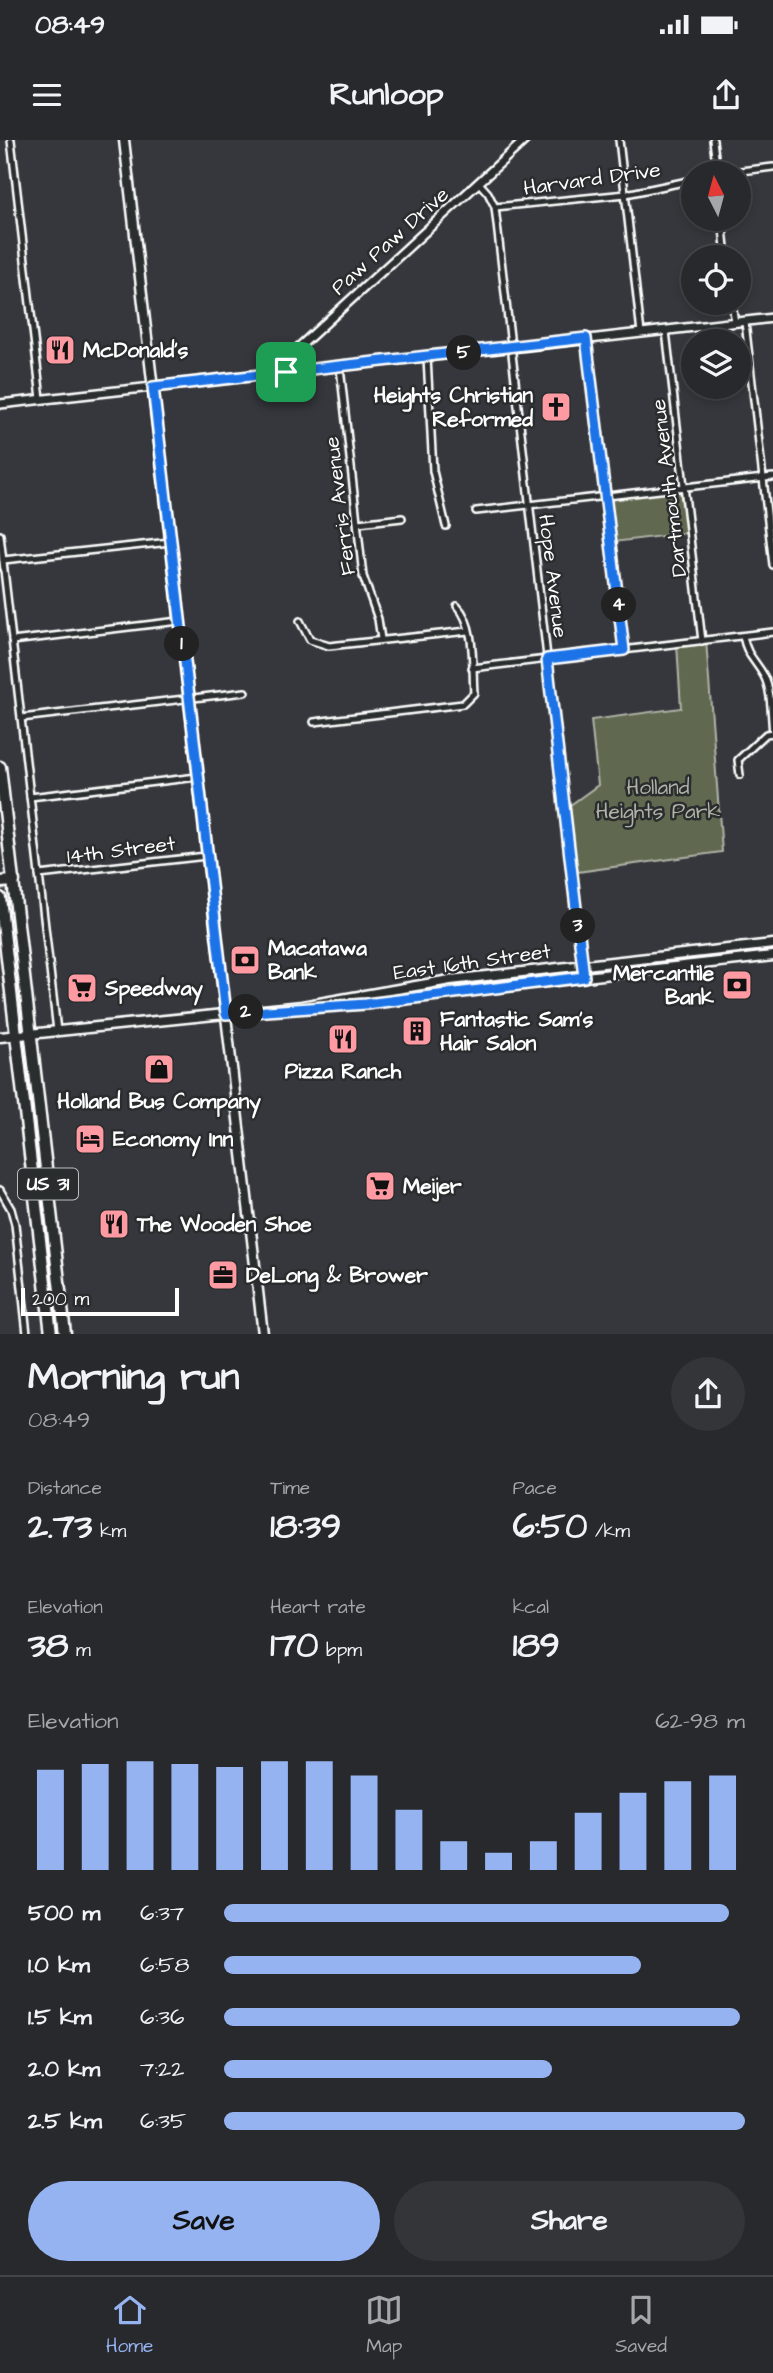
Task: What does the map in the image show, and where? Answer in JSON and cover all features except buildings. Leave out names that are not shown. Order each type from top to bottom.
[{"type":"highway","name":"US 31","points":[[0,767],[65,1334]]},
{"type":"highway","points":[[0,882],[14,881]]},
{"type":"highway","name":"US 31","points":[[0,898],[51,1334]]},
{"type":"highway","points":[[34,1192],[43,1200],[50,1199]]},
{"type":"main road","points":[[124,140],[263,1334]]},
{"type":"main road","name":"East 16th Street","points":[[0,1037],[302,1006],[450,980],[773,944]]},
{"type":"main road","name":"East 16th Street","points":[[302,1006],[366,1004],[773,956]]},
{"type":"street","points":[[11,140],[41,399]]},
{"type":"street","name":"Paw Paw Drive","points":[[286,372],[289,358],[297,349],[525,140]]},
{"type":"street","points":[[619,140],[641,333]]},
{"type":"street","points":[[713,140],[716,161]]},
{"type":"street","points":[[751,170],[773,167]]},
{"type":"street","name":"Hope Avenue","points":[[479,183],[492,198],[495,207],[584,977]]},
{"type":"street","name":"Harvard Drive","points":[[495,207],[626,194],[681,183]]},
{"type":"street","points":[[733,315],[734,323]]},
{"type":"street","points":[[0,404],[773,318]]},
{"type":"street","points":[[745,321],[773,565]]},
{"type":"street","name":"Dartmouth Avenue","points":[[666,331],[702,641]]},
{"type":"street","points":[[586,338],[624,650]]},
{"type":"street","points":[[427,357],[433,471],[446,526]]},
{"type":"street","name":"Ferris Avenue","points":[[340,367],[363,576],[379,620],[382,639]]},
{"type":"street","points":[[476,511],[773,477]]},
{"type":"street","points":[[358,523],[402,518]]},
{"type":"street","points":[[0,535],[57,1031]]},
{"type":"street","points":[[3,560],[170,542]]},
{"type":"street","points":[[314,722],[463,704],[474,693],[468,631],[464,613],[457,606]]},
{"type":"street","points":[[12,641],[179,621]]},
{"type":"street","points":[[300,621],[307,636],[320,645],[468,631]]},
{"type":"street","points":[[472,668],[773,632]]},
{"type":"street","points":[[740,775],[738,760],[766,734],[773,733],[767,685],[763,675],[746,653],[743,636]]},
{"type":"street","points":[[21,718],[245,692]]},
{"type":"street","points":[[30,797],[197,777]]},
{"type":"street","name":"14th Street","points":[[39,875],[206,856]]},
{"type":"street","points":[[0,1190],[13,1217],[27,1334]]},
{"type":"green space","points":[[680,491],[687,533],[614,542],[610,499]]},
{"type":"green space","name":"Holland Heights Park","points":[[706,640],[722,852],[577,872],[569,806],[598,785],[591,720],[681,708],[677,644]]},
{"type":"place","name":"McDonald's","points":[[60,350]]},
{"type":"place","name":"Heights Christian Reformed","points":[[556,407]]},
{"type":"place","name":"Macatawa Bank","points":[[245,960]]},
{"type":"place","name":"Mercantile Bank","points":[[737,985]]},
{"type":"place","name":"Speedway","points":[[82,988]]},
{"type":"place","name":"Fantastic Sam's Hair Salon","points":[[417,1031]]},
{"type":"place","name":"Pizza Ranch","points":[[343,1039]]},
{"type":"place","name":"Holland Bus Company","points":[[159,1069]]},
{"type":"place","name":"Economy Inn","points":[[90,1139]]},
{"type":"place","name":"Meijer","points":[[380,1186]]},
{"type":"place","name":"The Wooden Shoe","points":[[114,1224]]},
{"type":"place","name":"DeLong & Brower","points":[[223,1275]]},
{"type":"route","points":[[586,338],[624,650],[547,659],[584,977],[366,1004],[302,1006],[226,1014],[153,387],[286,372],[586,338]]}]
